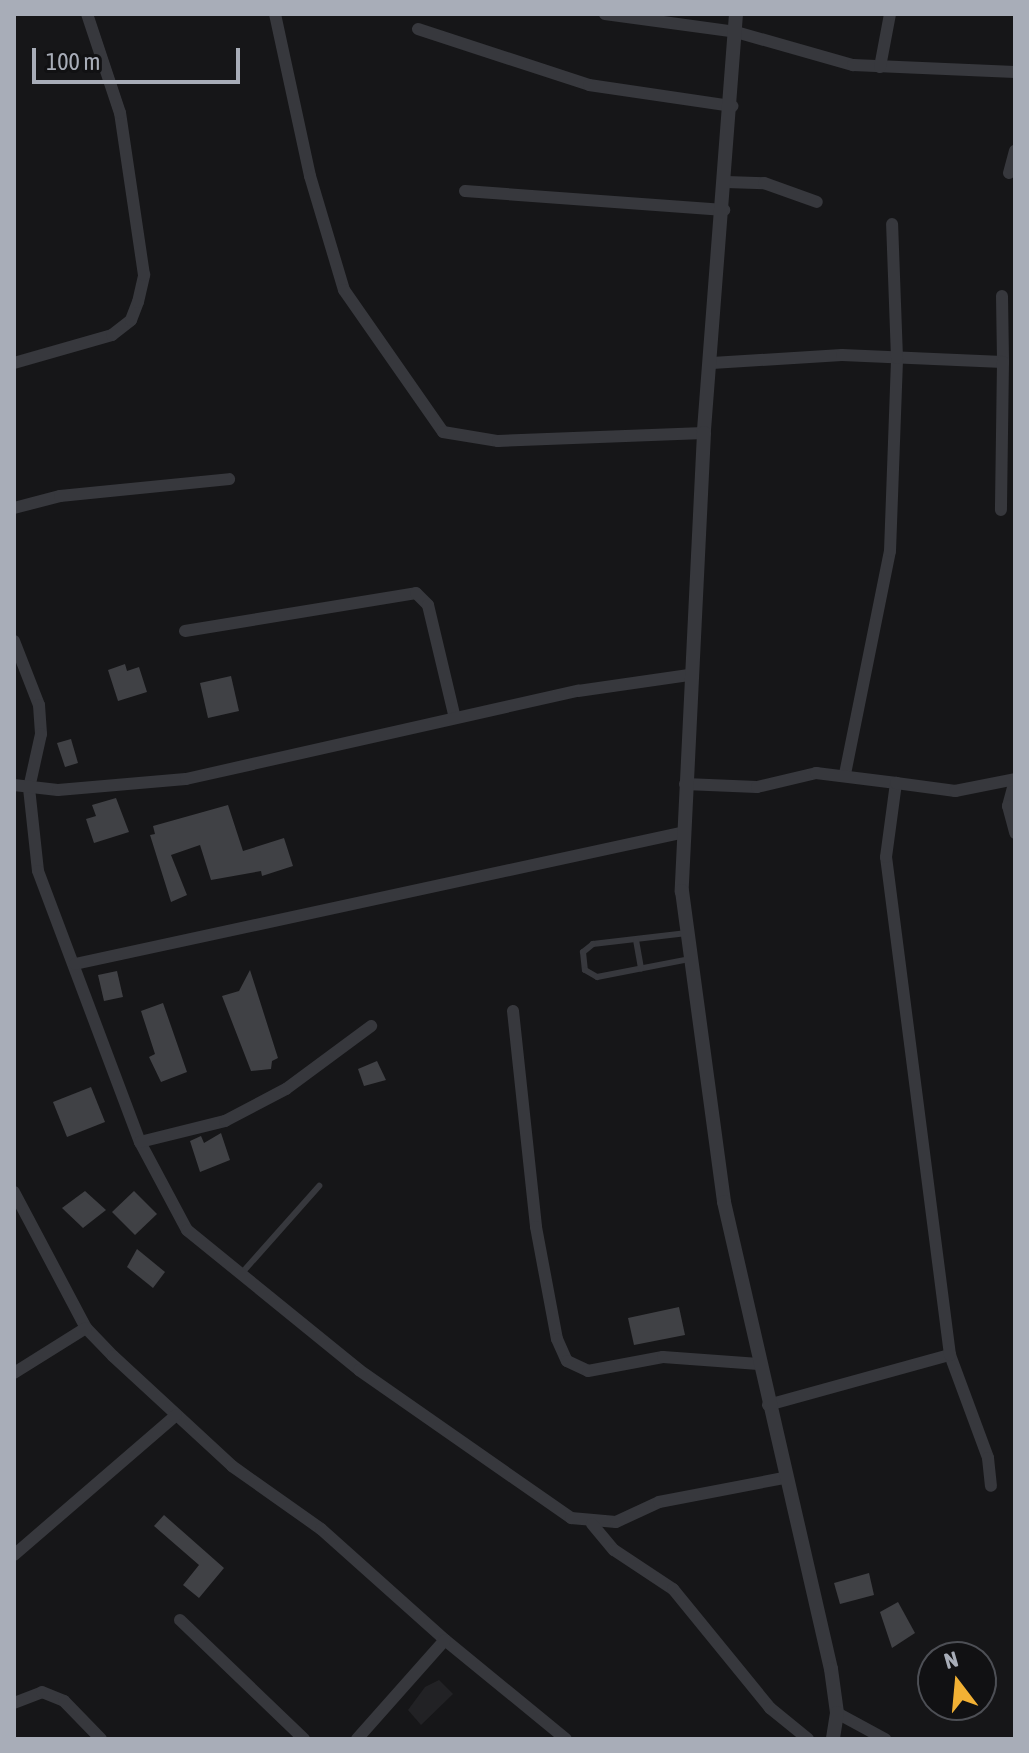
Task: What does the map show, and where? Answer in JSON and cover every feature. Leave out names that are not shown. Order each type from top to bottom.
[{"type":"street","points":[[14,363],[112,335],[131,320],[144,275],[120,113],[87,14]]},
{"type":"street","points":[[275,14],[310,176],[344,290],[432,421],[457,437],[498,441],[704,433]]},
{"type":"street","points":[[605,14],[736,32],[844,64],[1015,72]]},
{"type":"street","points":[[736,14],[732,106],[704,433],[681,833],[690,959],[724,1202],[784,1478],[820,1618],[837,1713],[833,1739]]},
{"type":"street","points":[[880,67],[890,14]]},
{"type":"street","points":[[418,29],[589,85],[732,106]]},
{"type":"street","points":[[1009,173],[1015,151]]},
{"type":"street","points":[[726,182],[764,183],[817,202]]},
{"type":"street","points":[[465,191],[724,210]]},
{"type":"street","points":[[845,774],[890,551],[897,358],[892,224]]},
{"type":"street","points":[[1001,510],[1007,354],[1002,296]]},
{"type":"street","points":[[712,363],[842,355],[897,358],[1007,354]]},
{"type":"street","points":[[14,508],[60,496],[229,479]]},
{"type":"street","points":[[185,631],[416,593],[428,605],[455,718]]},
{"type":"street","points":[[14,641],[39,705],[41,734],[29,788],[38,871],[140,1142],[187,1230],[239,1277],[536,1498],[592,1524],[614,1550],[673,1589],[770,1708],[791,1730],[808,1739]]},
{"type":"street","points":[[14,785],[29,788],[114,788],[186,779],[600,687],[689,675]]},
{"type":"street","points":[[685,784],[757,787],[816,773],[845,774],[955,791],[1015,779],[1008,806],[1015,833]]},
{"type":"street","points":[[896,783],[886,857],[890,909],[950,1355],[988,1458],[991,1486]]},
{"type":"street","points":[[75,964],[681,833]]},
{"type":"street","points":[[513,1011],[536,1227],[557,1339],[567,1361],[588,1371],[663,1357],[759,1364]]},
{"type":"street","points":[[140,1142],[225,1121],[286,1089],[371,1026]]},
{"type":"street","points":[[14,1192],[86,1328],[232,1466],[372,1571],[445,1640],[566,1739]]},
{"type":"street","points":[[14,1373],[86,1328]]},
{"type":"street","points":[[768,1405],[950,1355]]},
{"type":"street","points":[[14,1555],[176,1415]]},
{"type":"street","points":[[592,1524],[616,1522],[668,1500],[784,1478]]},
{"type":"street","points":[[180,1620],[304,1739]]},
{"type":"street","points":[[357,1739],[445,1640]]},
{"type":"street","points":[[14,1703],[42,1692],[64,1701],[101,1739]]},
{"type":"street","points":[[837,1713],[885,1739]]},
{"type":"lane","points":[[687,933],[587,947],[585,970],[597,977],[690,959]]},
{"type":"lane","points":[[636,940],[641,969]]},
{"type":"lane","points":[[239,1277],[319,1186]]},
{"type":"shaded area","points":[[439,1680],[453,1694],[421,1725],[408,1710],[425,1687]]},
{"type":"building","points":[[125,664],[127,671],[139,667],[147,692],[118,701],[108,670]]},
{"type":"building","points":[[231,676],[239,711],[208,718],[200,683]]},
{"type":"building","points":[[71,739],[78,763],[65,767],[57,743]]},
{"type":"building","points":[[116,798],[129,832],[94,843],[86,819],[96,816],[92,805]]},
{"type":"building","points":[[228,805],[243,851],[284,838],[293,866],[262,876],[261,871],[211,880],[200,845],[171,855],[187,895],[171,902],[150,835],[155,834],[153,826]]},
{"type":"building","points":[[250,970],[278,1058],[272,1061],[271,1069],[251,1071],[222,996],[239,991]]},
{"type":"building","points":[[117,971],[123,997],[104,1001],[98,975]]},
{"type":"building","points":[[163,1003],[187,1072],[161,1082],[149,1057],[155,1054],[141,1011]]},
{"type":"building","points":[[377,1061],[386,1080],[364,1086],[358,1069]]},
{"type":"building","points":[[91,1087],[105,1122],[67,1137],[53,1102]]},
{"type":"building","points":[[221,1133],[230,1160],[200,1172],[190,1141],[201,1136],[204,1143]]},
{"type":"building","points":[[85,1191],[106,1210],[83,1228],[62,1208]]},
{"type":"building","points":[[134,1191],[157,1214],[135,1235],[112,1212]]},
{"type":"building","points":[[137,1249],[165,1272],[153,1288],[127,1267]]},
{"type":"building","points":[[679,1307],[685,1335],[634,1345],[628,1318]]},
{"type":"building","points":[[164,1515],[224,1568],[199,1598],[183,1585],[199,1565],[154,1526]]},
{"type":"building","points":[[869,1573],[874,1595],[840,1604],[834,1583]]},
{"type":"building","points":[[898,1602],[915,1633],[892,1648],[880,1612]]}]
